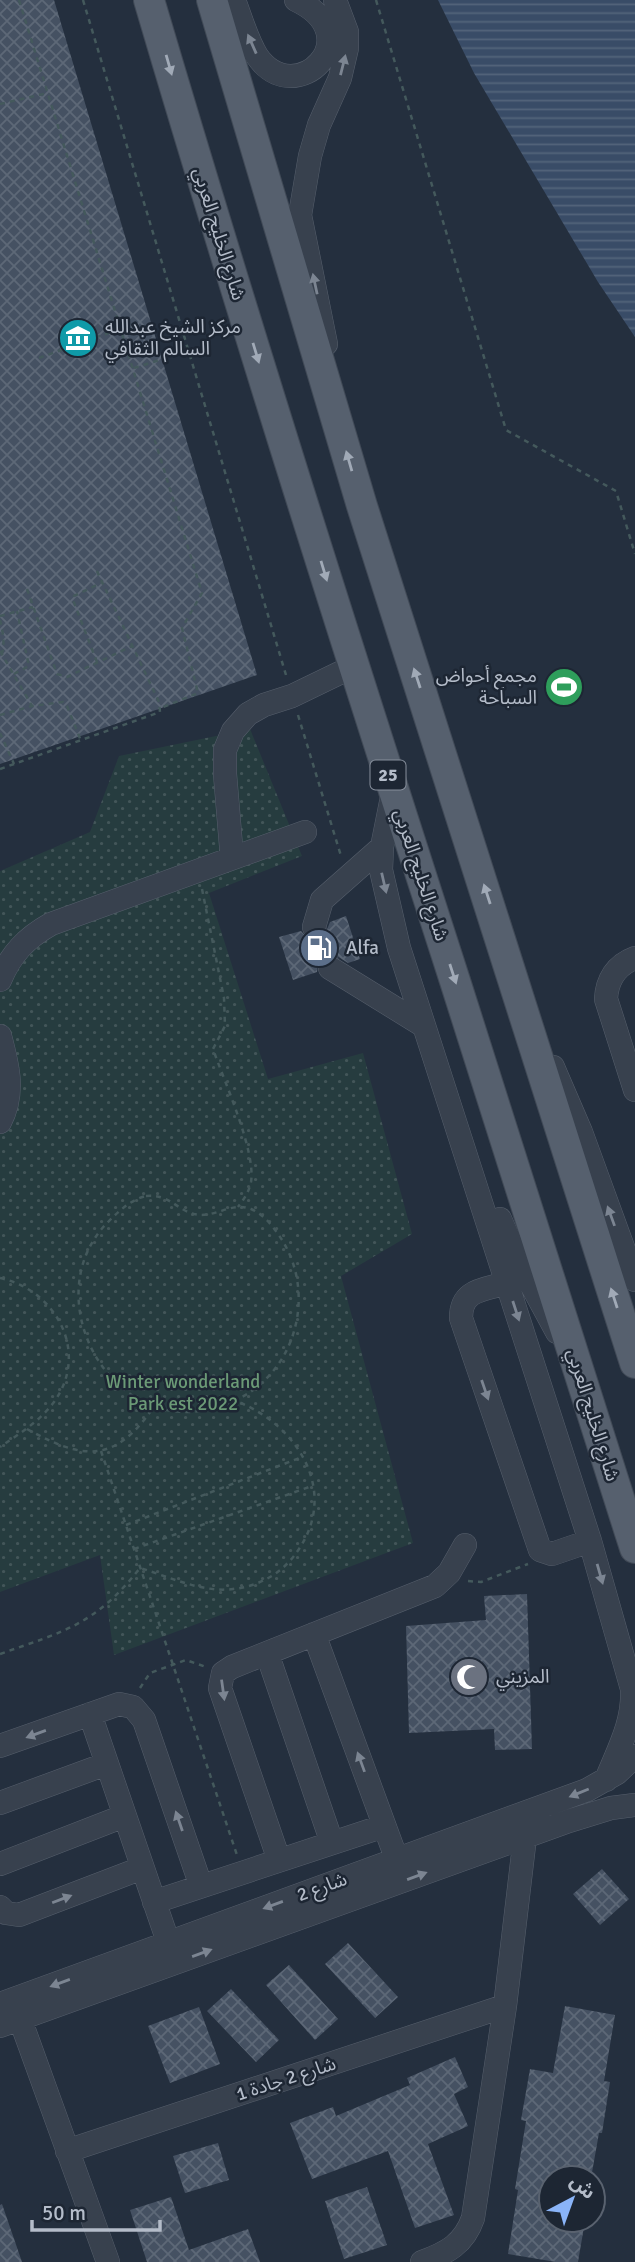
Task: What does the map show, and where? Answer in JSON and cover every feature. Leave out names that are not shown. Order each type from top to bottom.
[{"type":"main road","name":"شارع الخليج العربي","points":[[149,0],[210,207],[393,792],[635,1548]]},
{"type":"main road","points":[[212,0],[362,506],[635,1363]]},
{"type":"street","points":[[234,0],[256,54],[274,71],[292,77],[308,73],[314,68],[324,56],[329,39],[316,11],[296,0]]},
{"type":"street","points":[[331,400],[328,355],[300,215],[310,156],[319,125],[340,78],[347,48],[347,32],[335,0]]},
{"type":"street","points":[[232,858],[225,750],[233,731],[248,714],[264,705],[292,696],[354,666]]},
{"type":"street","points":[[393,792],[382,847],[381,870],[399,948],[590,1541],[632,1689],[630,1721],[606,1780]]},
{"type":"street","points":[[0,980],[19,947],[51,924],[305,832]]},
{"type":"street","points":[[314,927],[322,900],[382,847]]},
{"type":"street","points":[[635,958],[619,967],[610,979],[606,999],[635,1090]]},
{"type":"street","points":[[330,968],[424,1026]]},
{"type":"street","points":[[519,995],[581,1132],[635,1280]]},
{"type":"street","points":[[0,1036],[10,1088],[8,1103],[0,1122]]},
{"type":"street","points":[[449,1104],[519,1262],[580,1374]]},
{"type":"street","points":[[507,1283],[475,1292],[466,1298],[461,1306],[461,1318],[540,1550],[552,1554],[590,1541]]},
{"type":"street","points":[[279,1860],[220,1688],[223,1673],[232,1667],[435,1586],[443,1580],[465,1545]]},
{"type":"street","points":[[314,1634],[397,1860]]},
{"type":"street","points":[[267,1653],[332,1843]]},
{"type":"street","points":[[0,1746],[119,1704],[138,1710],[144,1720],[201,1886]]},
{"type":"street","points":[[90,1714],[171,1953]]},
{"type":"street","name":"شارع 2","points":[[8,2012],[514,1833],[606,1780],[635,1756]]},
{"type":"street","points":[[0,1803],[106,1765]]},
{"type":"street","name":"شارع 2","points":[[171,1953],[397,1860],[635,1805]]},
{"type":"street","points":[[0,1864],[124,1816]]},
{"type":"street","points":[[153,1902],[384,1826]]},
{"type":"street","points":[[422,2262],[440,2256],[457,2245],[473,2218],[505,2006],[514,1833]]},
{"type":"street","points":[[0,1907],[6,1913],[19,1915],[142,1868]]},
{"type":"street","name":"شارع 2 جادة 1","points":[[67,2151],[505,2006]]},
{"type":"street","points":[[8,2012],[67,2151],[108,2262]]},
{"type":"path","points":[[0,769],[154,716],[161,708],[198,693],[182,628],[202,593],[135,368],[19,0]]},
{"type":"path","points":[[83,0],[347,876]]},
{"type":"path","points":[[376,0],[506,430],[616,491],[635,554]]},
{"type":"path","points":[[0,104],[48,93]]},
{"type":"path","points":[[39,358],[122,328]]},
{"type":"path","points":[[135,368],[189,351]]},
{"type":"path","points":[[95,567],[161,708]]},
{"type":"path","points":[[97,662],[73,600],[74,596],[102,582]]},
{"type":"path","points":[[27,589],[57,674],[67,677],[132,646]]},
{"type":"path","points":[[32,706],[1,655],[3,632],[0,618],[33,607]]},
{"type":"path","points":[[14,674],[29,666],[17,611]]},
{"type":"path","points":[[0,715],[32,706],[63,702],[81,741]]},
{"type":"path","points":[[0,733],[14,764]]},
{"type":"path","points":[[200,883],[224,998],[225,1027],[213,1049],[251,1159],[248,1193],[238,1206]]},
{"type":"path","points":[[161,1197],[186,1211],[204,1215],[238,1206],[246,1207],[262,1214],[283,1241],[296,1272],[299,1306],[292,1339],[285,1355],[264,1381],[236,1401],[204,1411],[153,1408],[117,1383],[99,1363],[90,1347],[78,1295],[83,1260],[90,1243],[101,1229],[117,1213],[139,1198],[161,1197]]},
{"type":"path","points":[[0,1278],[22,1284],[46,1301],[55,1313],[66,1338],[68,1364],[61,1390],[47,1411],[27,1429],[0,1447]]},
{"type":"path","points":[[140,1569],[216,1590],[246,1587],[260,1583],[285,1567],[303,1543],[313,1515],[313,1485],[303,1457],[296,1444],[275,1422],[236,1401]]},
{"type":"path","points":[[27,1429],[74,1451],[100,1451],[123,1442],[133,1434],[153,1408]]},
{"type":"path","points":[[100,1451],[237,1855]]},
{"type":"path","points":[[126,1525],[303,1457]]},
{"type":"path","points":[[134,1549],[313,1485]]},
{"type":"path","points":[[443,1580],[481,1582],[523,1568],[546,1553]]},
{"type":"path","points":[[0,1654],[63,1632],[90,1618],[114,1599],[140,1569]]},
{"type":"path","points":[[128,1705],[150,1673],[186,1660],[223,1673]]},
{"type":"green space","name":"Winter wonderland Park est 2022","points":[[250,729],[302,856],[209,893],[268,1079],[363,1053],[412,1234],[341,1276],[413,1543],[114,1655],[100,1555],[0,1592],[0,871],[90,832],[119,756]]},
{"type":"water","points":[[438,0],[635,0],[635,337],[598,282],[474,73]]},
{"type":"building","name":"مركز الشيخ عبدالله السالم الثقافي","points":[[0,0],[54,0],[257,675],[0,764]]},
{"type":"building","name":"Alfa","points":[[346,916],[360,959],[348,963],[337,956],[324,955],[318,961],[317,972],[293,980],[279,937],[301,931],[309,940],[318,940],[324,937],[330,922]]},
{"type":"building","name":"المزيني","points":[[527,1594],[532,1749],[495,1750],[494,1729],[409,1733],[406,1626],[486,1620],[484,1596]]},
{"type":"building","points":[[602,1869],[629,1899],[600,1925],[573,1894]]},
{"type":"building","points":[[348,1943],[398,1997],[375,2018],[325,1964]]},
{"type":"building","points":[[289,1965],[338,2019],[315,2040],[266,1985]]},
{"type":"building","points":[[231,1989],[279,2040],[256,2062],[207,2011]]},
{"type":"building","points":[[565,2006],[615,2015],[604,2081],[610,2082],[602,2133],[599,2133],[593,2164],[537,2164],[537,2234],[583,2234],[578,2262],[556,2262],[508,2254],[526,2121],[521,2120],[530,2069],[553,2073]]},
{"type":"building","points":[[199,2007],[220,2064],[170,2083],[148,2026]]},
{"type":"building","points":[[455,2057],[468,2087],[454,2094],[468,2126],[428,2144],[454,2215],[415,2228],[388,2151],[312,2179],[290,2123],[333,2107],[336,2116],[410,2085],[407,2078]]},
{"type":"building","points":[[218,2143],[229,2180],[185,2193],[173,2156]]},
{"type":"building","points":[[367,2187],[387,2245],[344,2259],[325,2201]]},
{"type":"building","points":[[171,2197],[189,2250],[248,2229],[260,2262],[147,2262],[130,2210]]},
{"type":"building","points":[[2,2204],[22,2262],[0,2262]]},
{"type":"tunnel","points":[[314,927],[330,968]]},
{"type":"place","name":"مركز الشيخ عبدالله السالم الثقافي","points":[[78,338]]},
{"type":"place","name":"مجمع أحواض السباحة","points":[[564,687]]},
{"type":"place","name":"Alfa","points":[[319,948]]},
{"type":"place","name":"المزيني","points":[[469,1677]]}]
